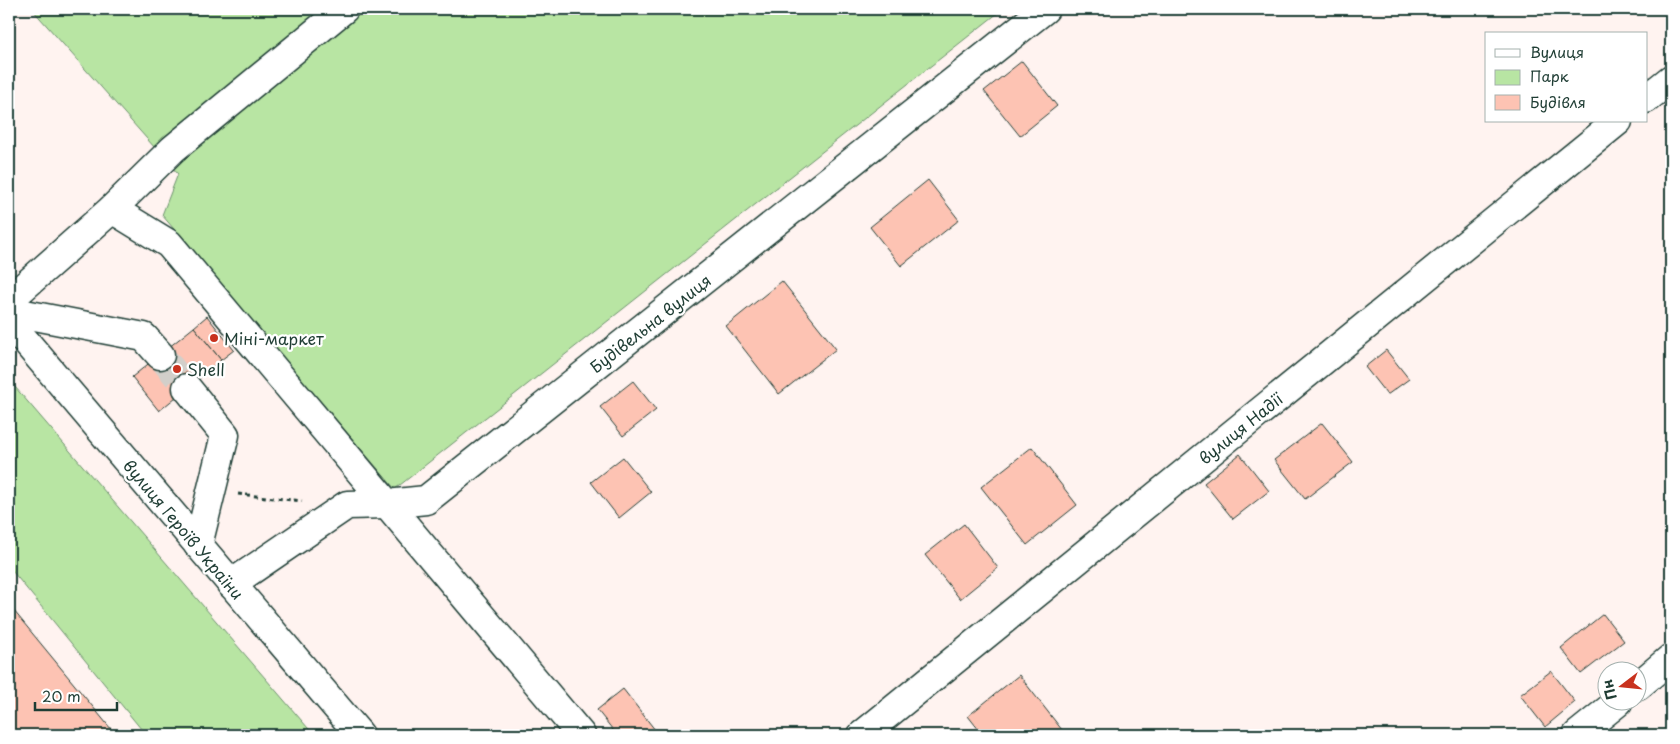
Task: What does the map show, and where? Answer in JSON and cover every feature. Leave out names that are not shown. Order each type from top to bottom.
[{"type":"street","points":[[9,300],[112,209],[173,149],[344,9]]},
{"type":"street","name":"Будівельна вулиця","points":[[347,505],[387,504],[426,500],[1045,9]]},
{"type":"street","points":[[1648,97],[1671,79]]},
{"type":"street","name":"вулиця Надії","points":[[862,735],[1617,122]]},
{"type":"street","points":[[112,209],[169,244],[582,735]]},
{"type":"street","points":[[9,311],[144,336],[160,355]]},
{"type":"street","name":"вулиця Героїв України","points":[[9,322],[360,735]]},
{"type":"street","points":[[187,388],[225,435],[198,545]]},
{"type":"street","points":[[231,584],[347,505]]},
{"type":"street","points":[[1648,678],[1671,658]]},
{"type":"street","points":[[1577,735],[1606,712]]},
{"type":"path","points":[[211,491],[347,505]]},
{"type":"green space","points":[[32,9],[1003,9],[395,489],[162,215],[178,174]]},
{"type":"green space","points":[[9,380],[314,735],[146,735],[9,567]]},
{"type":"building","points":[[1022,61],[1057,106],[1020,136],[984,91]]},
{"type":"building","points":[[928,180],[959,220],[901,266],[870,227]]},
{"type":"building","points":[[782,281],[836,349],[779,394],[726,326]]},
{"type":"building","name":"Міні-маркет","points":[[207,316],[234,350],[221,360],[194,327]]},
{"type":"building","name":"Shell","points":[[194,327],[221,360],[159,411],[132,377]]},
{"type":"building","points":[[1386,350],[1409,379],[1387,395],[1365,367]]},
{"type":"building","points":[[633,381],[656,410],[623,436],[600,407]]},
{"type":"building","points":[[1322,423],[1353,462],[1305,499],[1274,460]]},
{"type":"building","points":[[1032,447],[1077,505],[1027,545],[981,487]]},
{"type":"building","points":[[1240,454],[1269,491],[1233,519],[1204,483]]},
{"type":"building","points":[[623,457],[651,492],[619,518],[591,482]]},
{"type":"building","points":[[964,524],[998,568],[960,599],[925,555]]},
{"type":"building","points":[[9,605],[116,735],[16,735],[9,726]]},
{"type":"building","points":[[1603,614],[1624,641],[1581,674],[1561,648]]},
{"type":"building","points":[[1551,671],[1575,702],[1545,727],[1520,695]]},
{"type":"building","points":[[1019,675],[1066,735],[983,735],[968,716]]},
{"type":"building","points":[[623,689],[659,735],[617,735],[597,710]]},
{"type":"tunnel","points":[[160,355],[187,388]]},
{"type":"place","name":"Міні-маркет","points":[[214,338]]},
{"type":"place","name":"Shell","points":[[177,369]]}]
